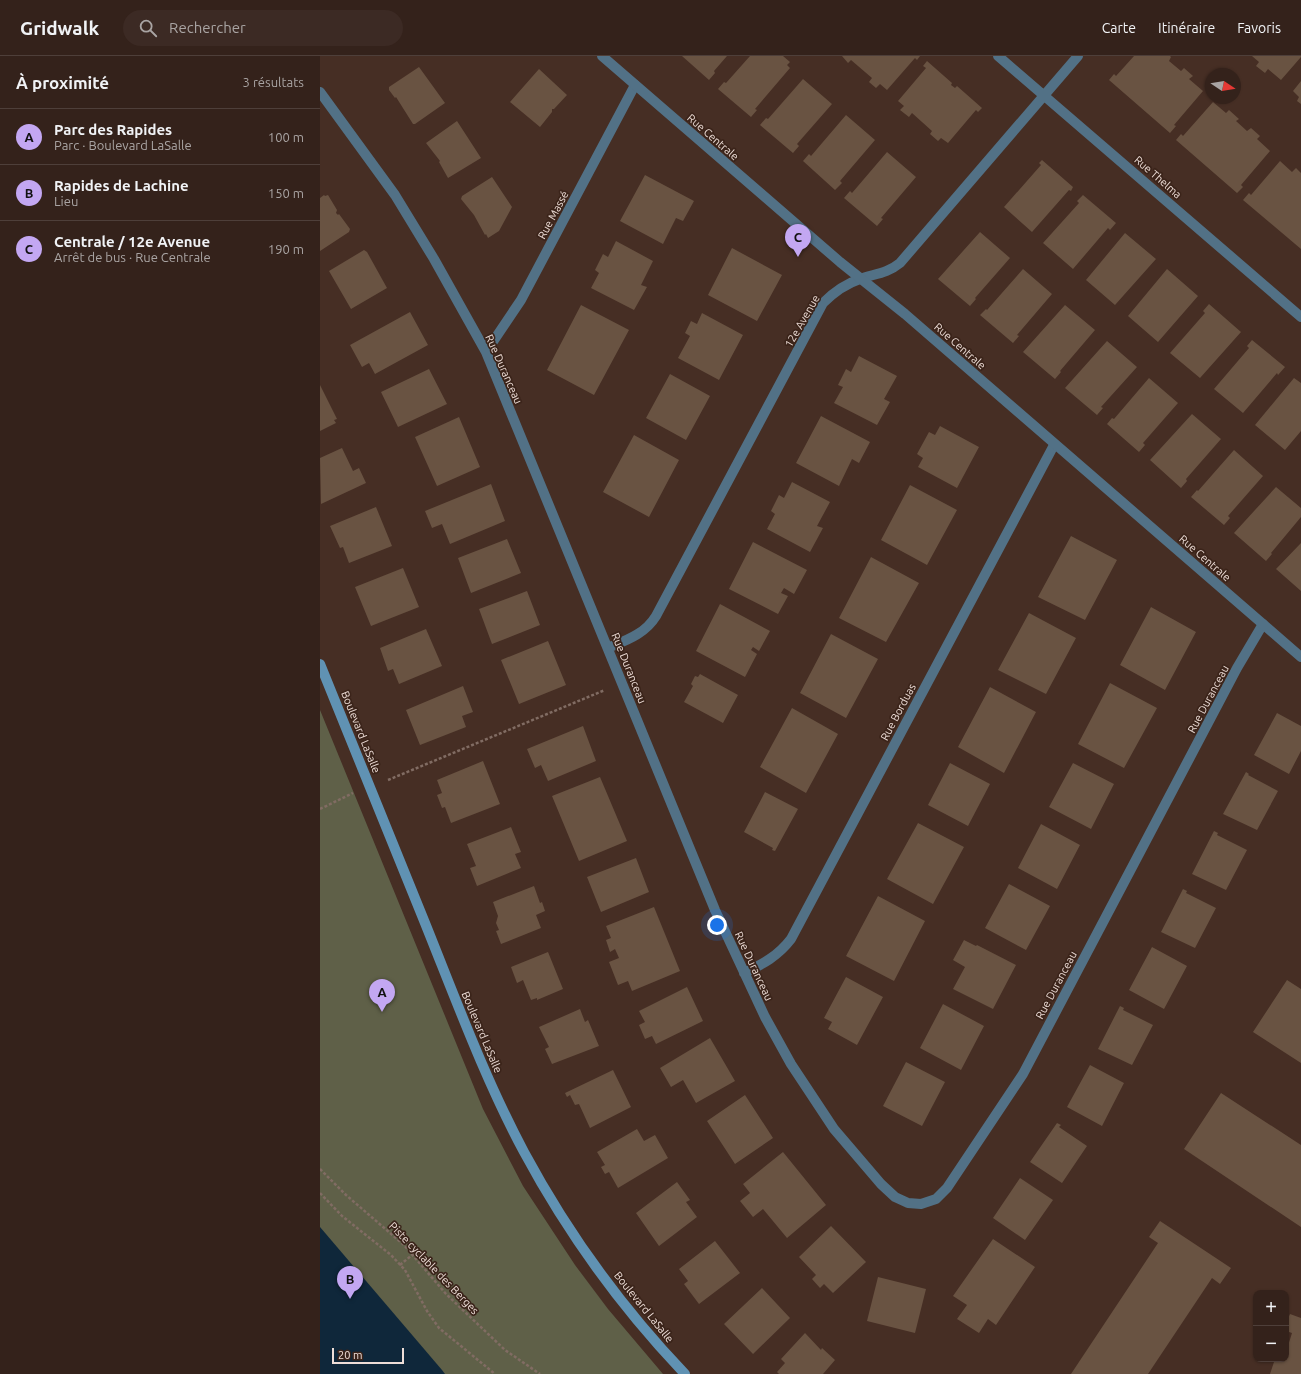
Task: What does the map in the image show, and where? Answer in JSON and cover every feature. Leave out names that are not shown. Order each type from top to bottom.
[{"type":"main road","name":"Boulevard LaSalle","points":[[320,664],[482,1064],[521,1147],[548,1194],[579,1241],[645,1330],[685,1374]]},
{"type":"street","name":"Rue Centrale","points":[[602,56],[905,314],[1054,445],[1301,657]]},
{"type":"street","name":"Rue Thelma","points":[[998,56],[1301,317]]},
{"type":"street","name":"12e Avenue","points":[[608,648],[638,634],[652,624],[823,303],[841,287],[861,278],[886,272],[900,263],[1078,56]]},
{"type":"street","name":"Rue Massé","points":[[486,352],[521,300],[635,85]]},
{"type":"street","name":"Rue Duranceau","points":[[320,92],[395,195],[434,259],[486,352],[712,903],[744,973],[791,1064],[829,1122],[857,1157],[895,1197],[908,1203],[921,1204],[936,1199],[947,1188],[1023,1074],[1237,668],[1263,624]]},
{"type":"street","name":"Rue Borduas","points":[[744,973],[773,958],[783,949],[791,938],[1054,445]]},
{"type":"path","points":[[388,780],[605,692]]},
{"type":"path","points":[[320,809],[353,793]]},
{"type":"path","name":"Piste cyclable des Berges","points":[[320,1169],[346,1195],[404,1245],[446,1294],[505,1350],[540,1374]]},
{"type":"path","points":[[320,1193],[342,1216],[366,1233],[405,1270],[426,1312],[438,1328],[495,1374]]},
{"type":"path","points":[[400,1265],[412,1255]]},
{"type":"green space","points":[[320,710],[483,1109],[523,1186],[575,1265],[608,1309],[663,1374],[320,1374]]},
{"type":"water","points":[[320,1227],[442,1370],[445,1374],[320,1374]]},
{"type":"building","points":[[682,56],[727,56],[714,71],[715,73],[709,80]]},
{"type":"building","points":[[750,56],[783,56],[790,62],[787,65],[790,68],[755,109],[757,110],[751,117],[718,89],[724,82],[726,83]]},
{"type":"building","points":[[842,56],[920,56],[917,60],[915,58],[887,90],[880,84],[876,88],[869,82],[872,78],[851,60],[848,63]]},
{"type":"building","points":[[1134,56],[1170,56],[1169,61],[1181,71],[1184,68],[1193,76],[1189,79],[1203,91],[1174,125],[1176,126],[1170,133],[1109,80],[1114,74],[1116,76]]},
{"type":"building","points":[[1252,56],[1301,57],[1281,80],[1268,69],[1265,73],[1256,66],[1259,62]]},
{"type":"building","points":[[927,61],[952,83],[951,85],[955,88],[957,86],[982,108],[978,112],[976,110],[948,143],[941,138],[938,141],[930,134],[932,131],[912,113],[909,117],[900,110],[904,106],[898,101],[926,68],[923,66]]},
{"type":"building","points":[[419,67],[445,103],[413,124],[396,97],[395,98],[389,90],[389,87]]},
{"type":"building","points":[[539,69],[567,95],[554,109],[552,109],[552,112],[540,127],[510,102]]},
{"type":"building","points":[[803,79],[832,104],[797,144],[799,146],[793,153],[760,125],[766,118],[768,119]]},
{"type":"building","points":[[1301,81],[1301,104],[1297,101],[1299,97],[1293,91]]},
{"type":"building","points":[[1211,104],[1215,104],[1226,113],[1229,110],[1239,119],[1236,121],[1247,131],[1251,128],[1260,136],[1257,139],[1270,151],[1241,185],[1243,187],[1237,193],[1176,140],[1181,134],[1183,136]]},
{"type":"building","points":[[846,115],[875,140],[840,181],[842,183],[835,190],[803,161],[809,154],[811,156]]},
{"type":"building","points":[[457,121],[481,158],[448,178],[439,162],[440,161],[426,143]]},
{"type":"building","points":[[887,152],[916,177],[881,218],[883,219],[877,226],[844,198],[850,191],[852,193]]},
{"type":"building","points":[[1042,160],[1073,187],[1071,191],[1069,190],[1032,232],[1004,207],[1041,165],[1039,163]]},
{"type":"building","points":[[1280,161],[1292,172],[1296,168],[1301,173],[1301,249],[1243,200],[1249,193],[1251,195]]},
{"type":"building","points":[[645,175],[694,201],[683,221],[676,218],[663,244],[620,221]]},
{"type":"building","points":[[492,177],[512,207],[499,231],[488,238],[474,215],[461,199],[462,196]]},
{"type":"building","points":[[324,195],[328,195],[337,210],[336,213],[338,215],[339,214],[350,229],[349,232],[320,251],[320,198]]},
{"type":"building","points":[[1083,195],[1116,223],[1110,230],[1108,228],[1073,269],[1043,243],[1079,203],[1077,201]]},
{"type":"building","points":[[980,232],[1010,258],[975,298],[976,299],[970,306],[938,279]]},
{"type":"building","points":[[1125,233],[1156,259],[1115,305],[1086,280]]},
{"type":"building","points":[[616,241],[653,261],[641,285],[647,287],[634,310],[591,288],[599,273],[595,270],[603,254],[608,257]]},
{"type":"building","points":[[732,248],[782,275],[757,321],[708,295]]},
{"type":"building","points":[[364,250],[367,252],[387,288],[351,309],[329,271]]},
{"type":"building","points":[[1023,269],[1052,294],[1017,335],[1019,336],[1013,343],[980,315],[986,309],[987,310]]},
{"type":"building","points":[[1167,269],[1198,296],[1158,342],[1128,316]]},
{"type":"building","points":[[1209,304],[1241,332],[1200,378],[1170,353],[1205,313],[1203,311]]},
{"type":"building","points":[[581,305],[629,330],[594,395],[547,370]]},
{"type":"building","points":[[1065,305],[1095,330],[1055,379],[1023,352]]},
{"type":"building","points":[[410,312],[428,345],[375,374],[369,363],[362,367],[350,345]]},
{"type":"building","points":[[702,313],[743,335],[719,380],[678,358],[690,336],[685,333],[691,321],[697,324]]},
{"type":"building","points":[[1252,340],[1285,367],[1278,375],[1277,373],[1243,413],[1214,389],[1249,348],[1247,346]]},
{"type":"building","points":[[1107,341],[1137,367],[1101,407],[1103,408],[1097,415],[1065,388]]},
{"type":"building","points":[[859,356],[897,376],[884,399],[890,402],[877,425],[834,403],[843,387],[838,385],[846,369],[851,372]]},
{"type":"building","points":[[429,369],[447,404],[398,427],[381,392]]},
{"type":"building","points":[[670,374],[710,396],[686,440],[646,418]]},
{"type":"building","points":[[1149,378],[1178,403],[1143,443],[1145,445],[1139,452],[1107,424],[1112,418],[1114,419]]},
{"type":"building","points":[[1294,378],[1301,383],[1301,431],[1285,450],[1255,425]]},
{"type":"building","points":[[320,385],[337,419],[334,420],[336,423],[320,431]]},
{"type":"building","points":[[1192,414],[1221,439],[1186,479],[1187,481],[1181,488],[1150,460]]},
{"type":"building","points":[[821,416],[870,442],[859,463],[852,459],[839,486],[796,463]]},
{"type":"building","points":[[459,417],[480,467],[437,486],[415,437]]},
{"type":"building","points":[[940,426],[979,447],[957,488],[918,467],[923,458],[917,454],[929,432],[935,435]]},
{"type":"building","points":[[634,435],[679,460],[649,517],[603,492]]},
{"type":"building","points":[[342,448],[353,471],[359,468],[366,483],[321,504],[320,458]]},
{"type":"building","points":[[1234,450],[1263,476],[1228,516],[1230,518],[1224,525],[1191,497]]},
{"type":"building","points":[[792,482],[830,502],[817,526],[823,528],[810,552],[767,529],[775,514],[771,511],[779,495],[784,498]]},
{"type":"building","points":[[491,484],[505,521],[450,544],[442,524],[432,528],[425,511]]},
{"type":"building","points":[[910,485],[957,510],[927,565],[881,540]]},
{"type":"building","points":[[1276,487],[1301,508],[1301,517],[1266,561],[1234,533]]},
{"type":"building","points":[[376,507],[392,546],[349,563],[343,547],[340,548],[330,526]]},
{"type":"building","points":[[1071,536],[1117,560],[1085,620],[1038,597]]},
{"type":"building","points":[[507,539],[521,573],[471,593],[458,558]]},
{"type":"building","points":[[753,542],[807,570],[794,594],[784,588],[781,593],[788,596],[778,614],[729,589]]},
{"type":"building","points":[[1301,543],[1301,591],[1276,569]]},
{"type":"building","points":[[871,557],[919,583],[886,642],[839,618]]},
{"type":"building","points":[[403,568],[419,607],[371,626],[355,587]]},
{"type":"building","points":[[527,591],[540,625],[492,644],[479,609]]},
{"type":"building","points":[[720,604],[770,631],[759,651],[753,647],[751,650],[757,654],[745,677],[696,651]]},
{"type":"building","points":[[1151,607],[1196,632],[1165,690],[1120,665]]},
{"type":"building","points":[[1029,613],[1076,638],[1046,694],[998,670]]},
{"type":"building","points":[[426,629],[442,666],[399,684],[393,669],[388,671],[380,648]]},
{"type":"building","points":[[831,634],[878,659],[846,718],[800,693]]},
{"type":"building","points":[[548,641],[566,685],[519,704],[501,660]]},
{"type":"building","points":[[700,674],[738,695],[723,723],[684,702],[693,686],[691,684],[695,676],[698,677]]},
{"type":"building","points":[[1110,683],[1157,708],[1124,768],[1078,744]]},
{"type":"building","points":[[463,686],[473,712],[462,716],[466,727],[420,745],[406,710]]},
{"type":"building","points":[[990,687],[1036,712],[1004,773],[958,747]]},
{"type":"building","points":[[792,708],[838,734],[806,793],[760,767]]},
{"type":"building","points":[[1277,713],[1301,726],[1301,751],[1289,774],[1254,755]]},
{"type":"building","points":[[583,726],[596,761],[548,781],[541,765],[535,768],[527,749]]},
{"type":"building","points":[[483,761],[500,804],[451,823],[445,807],[442,808],[437,795],[442,793],[437,780]]},
{"type":"building","points":[[950,763],[990,784],[968,826],[928,805]]},
{"type":"building","points":[[1073,763],[1114,784],[1091,829],[1049,807]]},
{"type":"building","points":[[1246,772],[1249,774],[1248,775],[1278,791],[1257,830],[1223,814]]},
{"type":"building","points":[[600,777],[627,841],[579,861],[552,796]]},
{"type":"building","points":[[765,792],[798,809],[775,851],[772,850],[773,848],[744,832]]},
{"type":"building","points":[[918,823],[964,847],[933,904],[887,879]]},
{"type":"building","points":[[1041,824],[1080,845],[1057,889],[1018,868]]},
{"type":"building","points":[[511,827],[521,852],[515,854],[521,868],[477,886],[470,868],[476,866],[467,844]]},
{"type":"building","points":[[1214,831],[1218,833],[1217,835],[1247,850],[1226,890],[1192,874]]},
{"type":"building","points":[[636,858],[649,892],[601,912],[587,877]]},
{"type":"building","points":[[1009,884],[1050,906],[1026,950],[985,928]]},
{"type":"building","points":[[534,886],[540,903],[542,902],[545,911],[536,915],[541,928],[501,944],[496,931],[499,930],[496,923],[498,916],[493,902]]},
{"type":"building","points":[[1183,889],[1187,891],[1186,893],[1216,908],[1195,948],[1161,932]]},
{"type":"building","points":[[878,896],[925,921],[894,981],[846,956]]},
{"type":"building","points":[[654,907],[680,971],[632,991],[628,981],[618,985],[609,962],[619,958],[615,949],[610,952],[606,940],[611,938],[606,926]]},
{"type":"building","points":[[964,940],[1016,965],[993,1009],[953,989],[965,967],[953,960]]},
{"type":"building","points":[[1152,947],[1187,966],[1164,1009],[1129,990]]},
{"type":"building","points":[[548,952],[563,989],[537,1000],[537,998],[531,1000],[523,980],[517,983],[511,967]]},
{"type":"building","points":[[846,977],[883,997],[857,1045],[828,1029],[832,1022],[824,1018]]},
{"type":"building","points":[[1287,980],[1301,989],[1301,1063],[1253,1032]]},
{"type":"building","points":[[687,987],[703,1021],[656,1044],[652,1036],[645,1039],[639,1025],[645,1022],[639,1011]]},
{"type":"building","points":[[943,1004],[984,1026],[961,1070],[920,1048]]},
{"type":"building","points":[[1120,1006],[1124,1008],[1123,1010],[1153,1025],[1132,1065],[1098,1049]]},
{"type":"building","points":[[580,1009],[585,1022],[588,1020],[599,1046],[552,1064],[545,1049],[549,1047],[539,1027]]},
{"type":"building","points":[[710,1038],[735,1081],[696,1103],[683,1080],[671,1087],[660,1068]]},
{"type":"building","points":[[906,1062],[945,1082],[922,1126],[883,1106]]},
{"type":"building","points":[[1090,1065],[1124,1083],[1102,1126],[1067,1107]]},
{"type":"building","points":[[613,1070],[631,1107],[590,1128],[579,1104],[575,1105],[570,1095],[567,1097],[565,1093]]},
{"type":"building","points":[[1221,1093],[1301,1145],[1301,1227],[1184,1149]]},
{"type":"building","points":[[745,1095],[773,1138],[735,1164],[707,1121]]},
{"type":"building","points":[[1057,1123],[1061,1125],[1059,1127],[1087,1146],[1062,1183],[1030,1162]]},
{"type":"building","points":[[637,1129],[644,1141],[655,1135],[668,1158],[618,1188],[609,1172],[605,1174],[601,1167],[605,1165],[597,1152]]},
{"type":"building","points":[[783,1152],[826,1205],[787,1238],[763,1209],[753,1217],[740,1201],[750,1193],[743,1184]]},
{"type":"building","points":[[1020,1178],[1053,1200],[1025,1240],[993,1218]]},
{"type":"building","points":[[677,1182],[690,1200],[686,1202],[697,1217],[659,1246],[636,1213]]},
{"type":"building","points":[[1160,1221],[1231,1268],[1220,1284],[1212,1278],[1148,1374],[1071,1374],[1158,1243],[1149,1237]]},
{"type":"building","points":[[831,1226],[866,1262],[833,1293],[824,1284],[820,1288],[812,1279],[816,1275],[799,1257]]},
{"type":"building","points":[[993,1239],[1035,1267],[996,1325],[988,1319],[979,1333],[957,1319],[967,1305],[953,1296]]},
{"type":"building","points":[[715,1241],[740,1273],[699,1304],[684,1284],[688,1281],[679,1269]]},
{"type":"building","points":[[878,1277],[926,1289],[915,1333],[867,1321]]},
{"type":"building","points":[[762,1288],[790,1318],[753,1354],[724,1324]]},
{"type":"building","points":[[1290,1314],[1301,1318],[1301,1374],[1270,1374],[1274,1362],[1289,1362],[1289,1342],[1292,1333],[1289,1332]]},
{"type":"building","points":[[805,1333],[821,1350],[822,1348],[835,1360],[823,1374],[779,1374],[777,1372],[785,1363],[781,1359]]},
{"type":"place","name":"Centrale / 12e Avenue","points":[[798,257]]},
{"type":"place","name":"Parc des Rapides","points":[[382,1012]]},
{"type":"place","name":"Rapides de Lachine","points":[[350,1299]]}]
